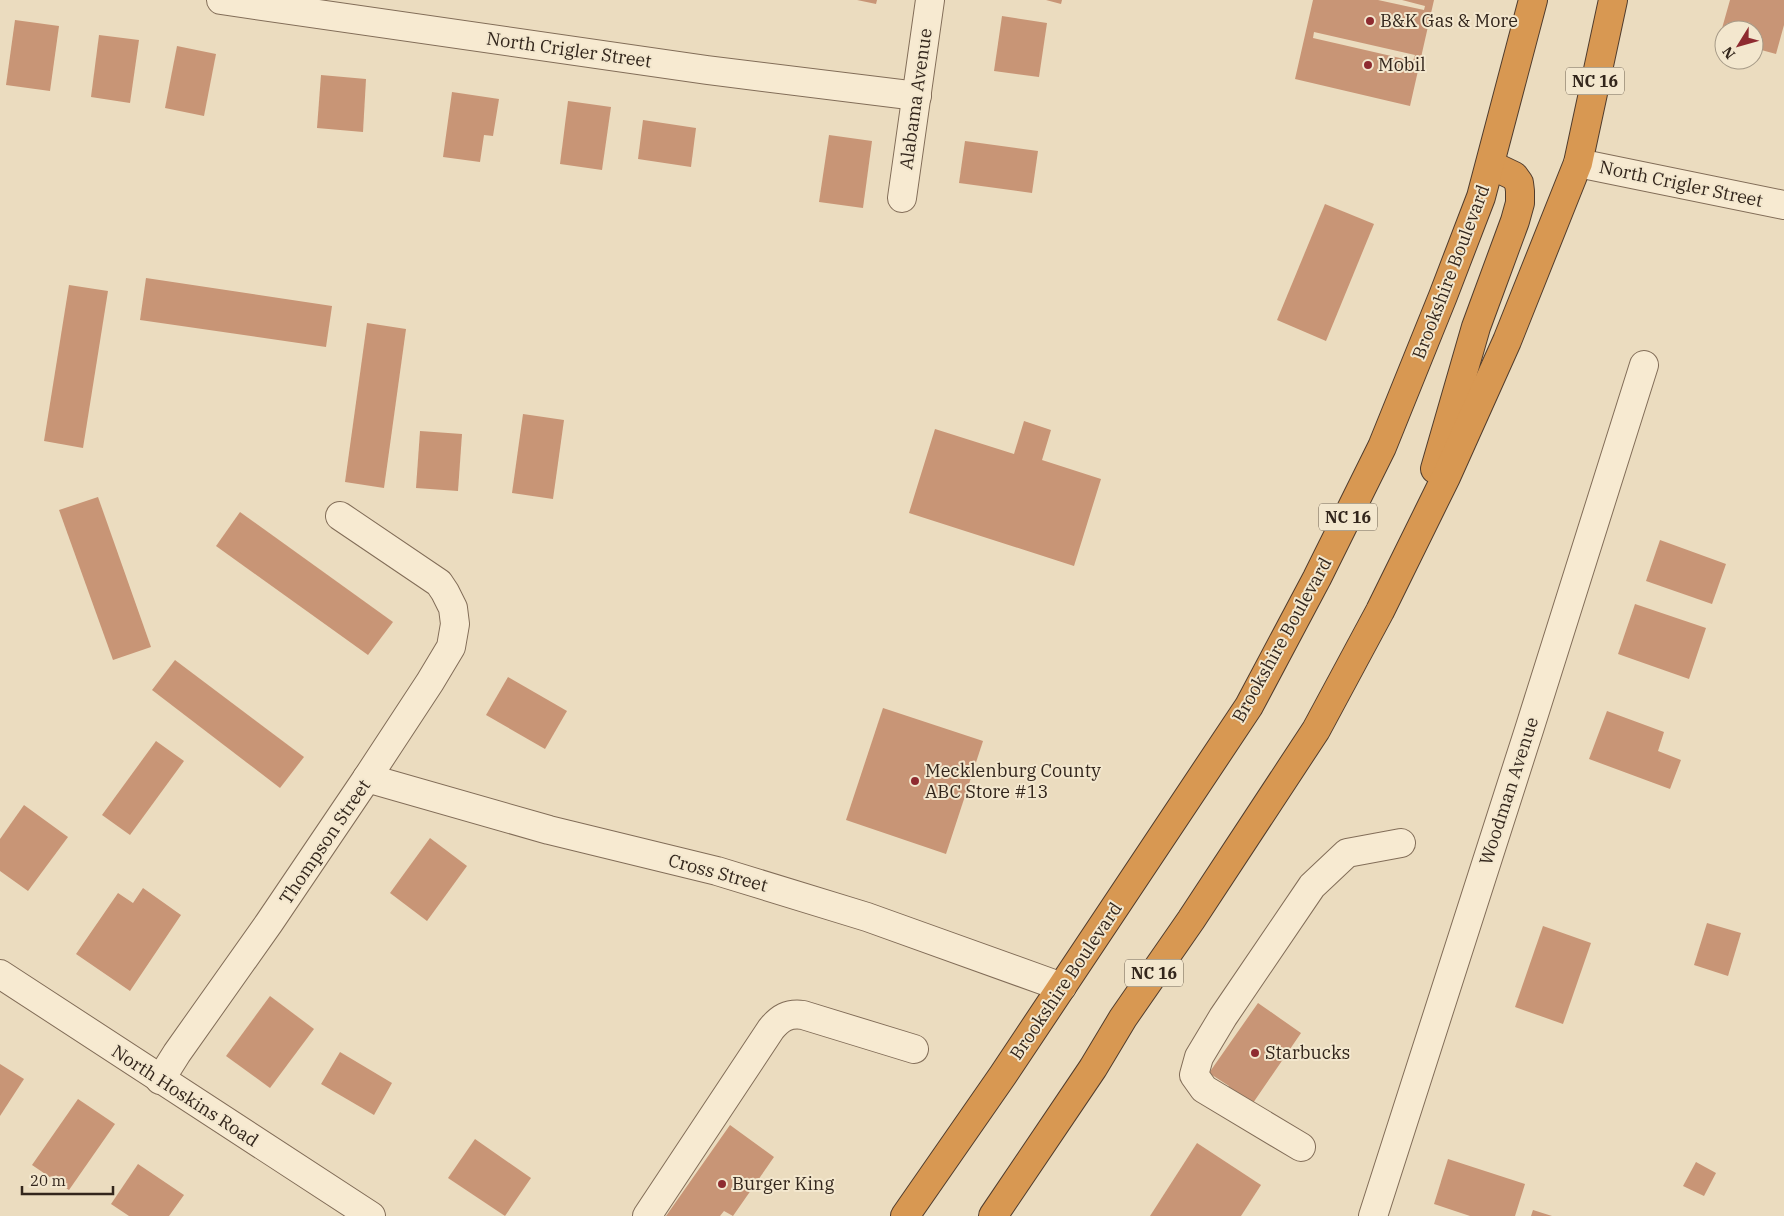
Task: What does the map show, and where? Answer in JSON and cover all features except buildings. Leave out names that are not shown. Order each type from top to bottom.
[{"type":"highway","name":"Brookshire Boulevard","points":[[905,1216],[1062,987],[1249,706],[1317,578],[1382,447],[1481,197],[1491,165],[1533,0]]},
{"type":"highway","name":"NC 16","points":[[993,1216],[1316,730],[1380,611],[1446,477],[1507,341],[1578,163],[1613,0]]},
{"type":"highway","points":[[1418,533],[1444,433],[1476,327],[1515,221],[1520,202],[1519,183],[1514,176],[1491,165]]},
{"type":"street","name":"North Crigler Street","points":[[221,0],[707,70],[917,96]]},
{"type":"street","name":"Alabama Avenue","points":[[902,198],[930,0]]},
{"type":"street","name":"North Crigler Street","points":[[1578,163],[1784,205]]},
{"type":"street","name":"Woodman Avenue","points":[[1373,1216],[1644,365]]},
{"type":"street","name":"Thompson Street","points":[[160,1080],[176,1053],[270,923],[368,778],[451,647],[455,624],[453,608],[439,583],[340,516]]},
{"type":"street","name":"Cross Street","points":[[368,778],[549,830],[717,871],[867,917],[1062,987]]},
{"type":"street","points":[[1301,1148],[1204,1089],[1194,1075],[1199,1057],[1223,1017],[1312,886],[1347,853],[1401,843]]},
{"type":"street","name":"North Hoskins Road","points":[[0,974],[371,1216]]},
{"type":"street","points":[[647,1216],[771,1029],[781,1019],[788,1015],[803,1015],[914,1049]]},
{"type":"place","name":"B&K Gas & More","points":[[1370,21]]},
{"type":"place","name":"Mobil","points":[[1368,65]]},
{"type":"place","name":"Mecklenburg County ABC Store #13","points":[[915,781]]},
{"type":"place","name":"Starbucks","points":[[1255,1053]]},
{"type":"place","name":"Burger King","points":[[722,1184]]}]
